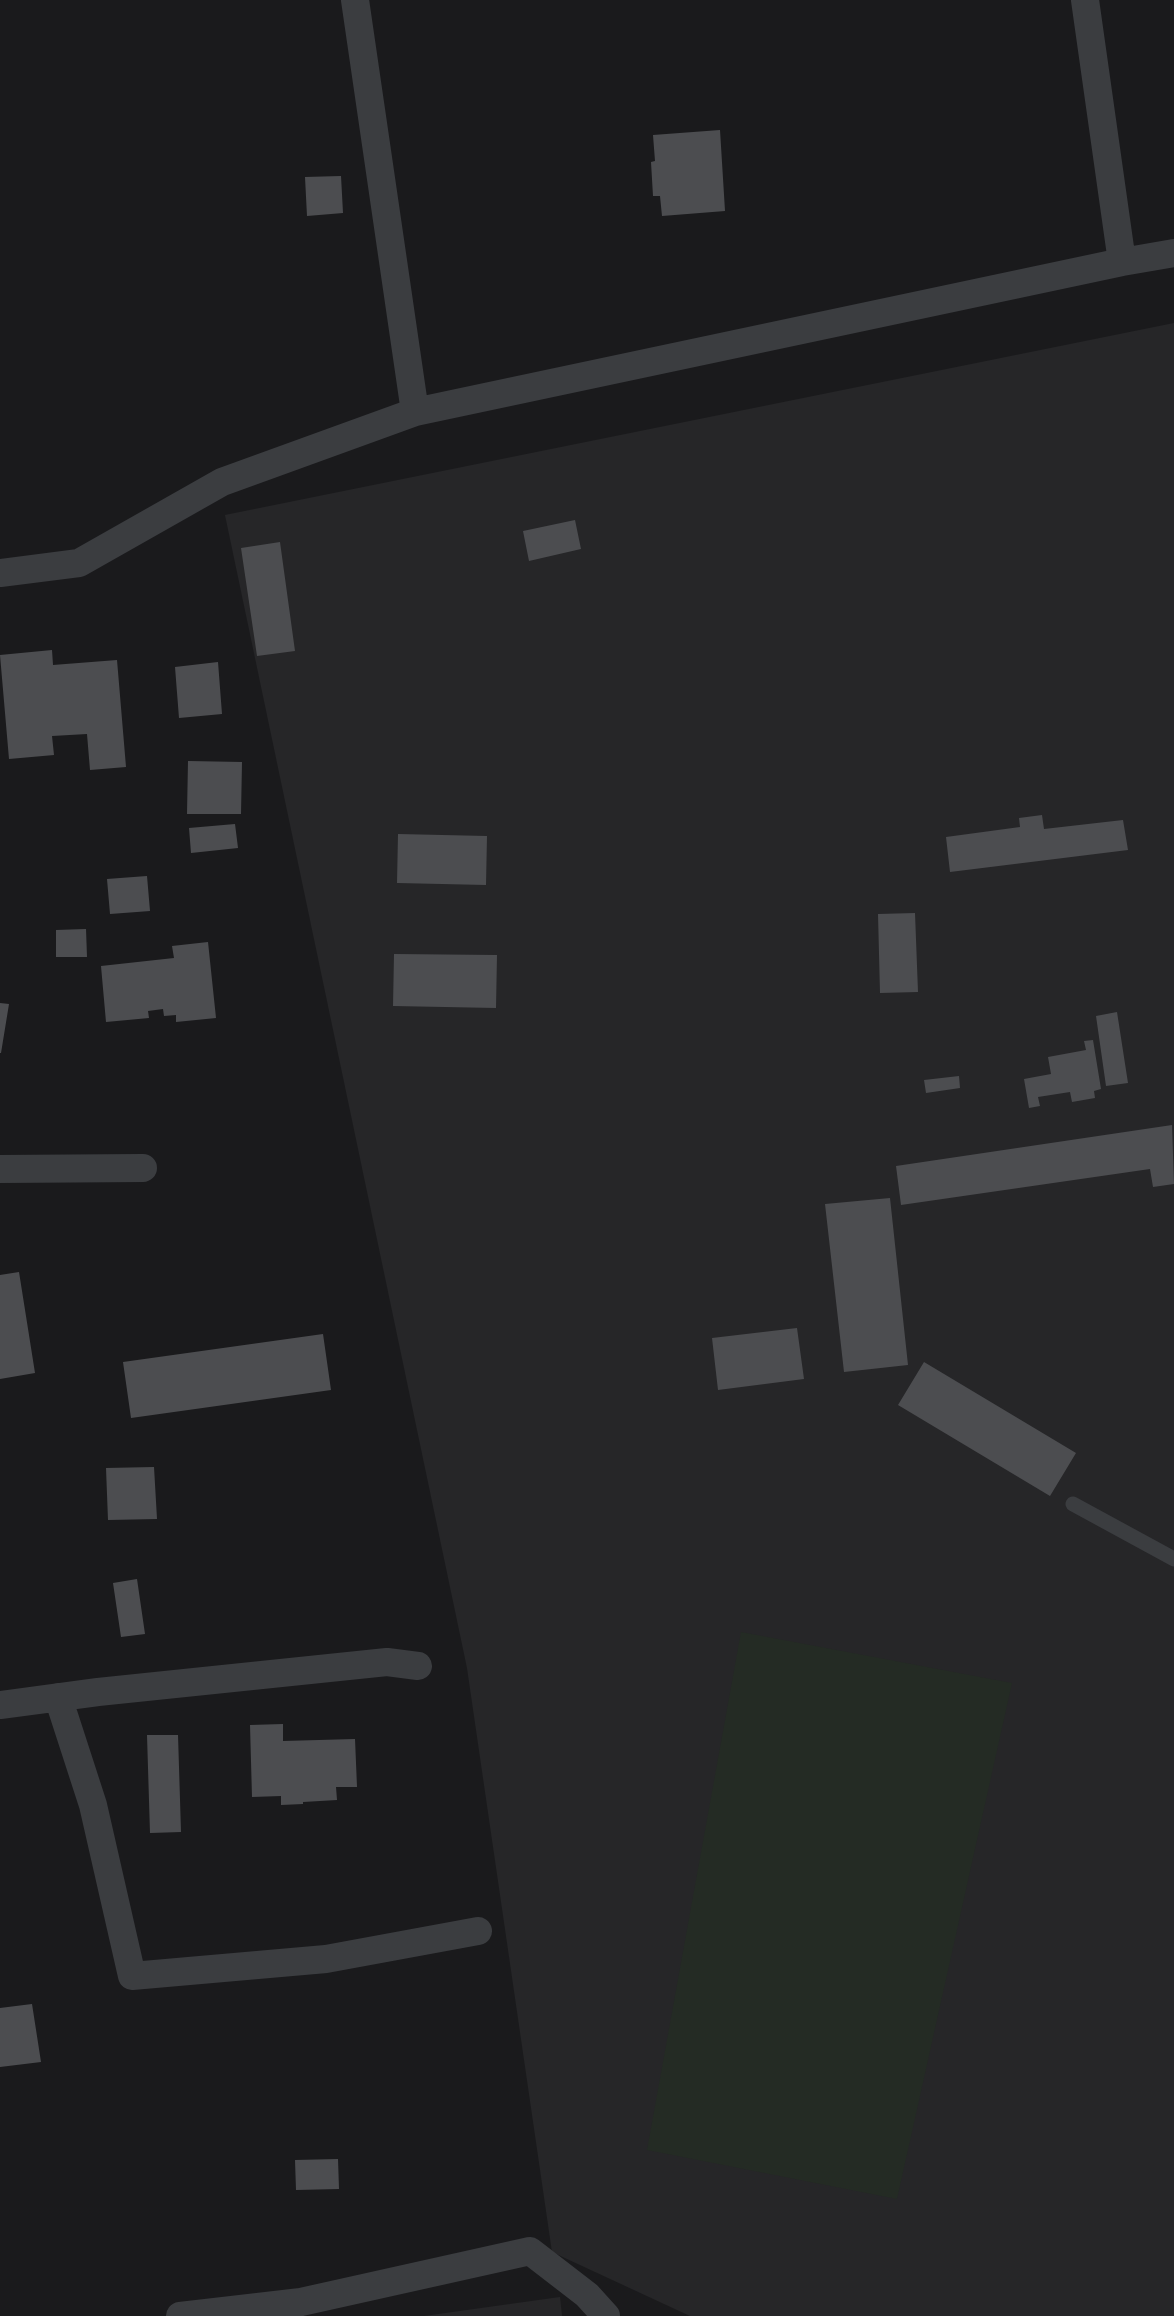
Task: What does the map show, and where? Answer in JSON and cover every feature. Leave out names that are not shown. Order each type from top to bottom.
[{"type":"street","points":[[355,0],[415,412]]},
{"type":"street","points":[[1085,0],[1122,262]]},
{"type":"street","points":[[0,573],[78,563],[222,482],[415,412],[1122,262],[1174,253]]},
{"type":"street","points":[[0,1169],[143,1168]]},
{"type":"street","points":[[0,1705],[387,1662],[418,1666]]},
{"type":"street","points":[[58,1697],[93,1805],[132,1976],[326,1959],[478,1931]]},
{"type":"street","points":[[180,2316],[301,2302],[530,2251],[587,2295],[606,2316]]},
{"type":"lane","points":[[1073,1504],[1174,1559]]},
{"type":"shaded area","points":[[1174,323],[1174,2316],[690,2316],[552,2252],[467,1668],[225,515]]},
{"type":"shaded area","points":[[741,1632],[1012,1683],[897,2199],[647,2150]]},
{"type":"shaded area","points":[[560,2297],[562,2316],[424,2316]]},
{"type":"building","points":[[720,130],[725,211],[662,216],[660,196],[653,196],[651,162],[655,161],[653,135]]},
{"type":"building","points":[[341,176],[343,213],[307,216],[305,177]]},
{"type":"building","points":[[575,520],[581,549],[529,561],[523,531]]},
{"type":"building","points":[[280,542],[295,651],[257,656],[241,548]]},
{"type":"building","points":[[52,650],[53,665],[117,660],[126,767],[90,770],[87,734],[52,736],[54,755],[9,759],[0,655]]},
{"type":"building","points":[[218,662],[222,714],[179,718],[175,667]]},
{"type":"building","points":[[188,761],[242,762],[241,814],[187,814]]},
{"type":"building","points":[[1042,815],[1044,829],[1123,820],[1128,850],[950,872],[946,837],[1020,827],[1019,818]]},
{"type":"building","points":[[235,824],[238,848],[191,853],[189,828]]},
{"type":"building","points":[[398,834],[487,836],[486,885],[397,883]]},
{"type":"building","points":[[147,876],[150,911],[110,914],[107,879]]},
{"type":"building","points":[[915,913],[918,992],[880,993],[878,914]]},
{"type":"building","points":[[86,929],[87,957],[56,957],[56,930]]},
{"type":"building","points":[[208,942],[216,1018],[176,1022],[176,1015],[164,1016],[163,1009],[148,1011],[149,1018],[106,1022],[101,966],[174,958],[172,946]]},
{"type":"building","points":[[394,954],[497,955],[496,1008],[393,1006]]},
{"type":"building","points":[[0,1003],[9,1004],[1,1053],[0,1053]]},
{"type":"building","points":[[1117,1012],[1128,1083],[1106,1086],[1096,1016]]},
{"type":"building","points":[[1093,1040],[1101,1089],[1094,1091],[1095,1098],[1072,1102],[1070,1092],[1038,1097],[1040,1106],[1029,1108],[1024,1079],[1051,1074],[1048,1057],[1086,1050],[1084,1041]]},
{"type":"building","points":[[959,1076],[960,1088],[926,1093],[924,1080]]},
{"type":"building","points":[[1172,1125],[1174,1184],[1153,1187],[1150,1169],[901,1205],[896,1166]]},
{"type":"building","points":[[890,1198],[908,1365],[844,1372],[825,1204]]},
{"type":"building","points":[[19,1272],[35,1373],[0,1379],[0,1275]]},
{"type":"building","points":[[797,1328],[804,1379],[718,1390],[712,1338]]},
{"type":"building","points":[[323,1334],[331,1390],[131,1418],[123,1362]]},
{"type":"building","points":[[924,1362],[1076,1453],[1050,1496],[898,1405]]},
{"type":"building","points":[[154,1467],[157,1519],[108,1520],[106,1468]]},
{"type":"building","points":[[137,1579],[145,1634],[121,1637],[113,1583]]},
{"type":"building","points":[[283,1724],[283,1741],[355,1739],[357,1787],[336,1787],[337,1800],[303,1802],[303,1804],[281,1805],[281,1796],[252,1797],[250,1725]]},
{"type":"building","points":[[147,1735],[178,1735],[181,1832],[150,1833]]},
{"type":"building","points":[[32,2004],[41,2062],[0,2067],[0,2008]]},
{"type":"building","points":[[338,2159],[339,2189],[296,2190],[295,2160]]}]
